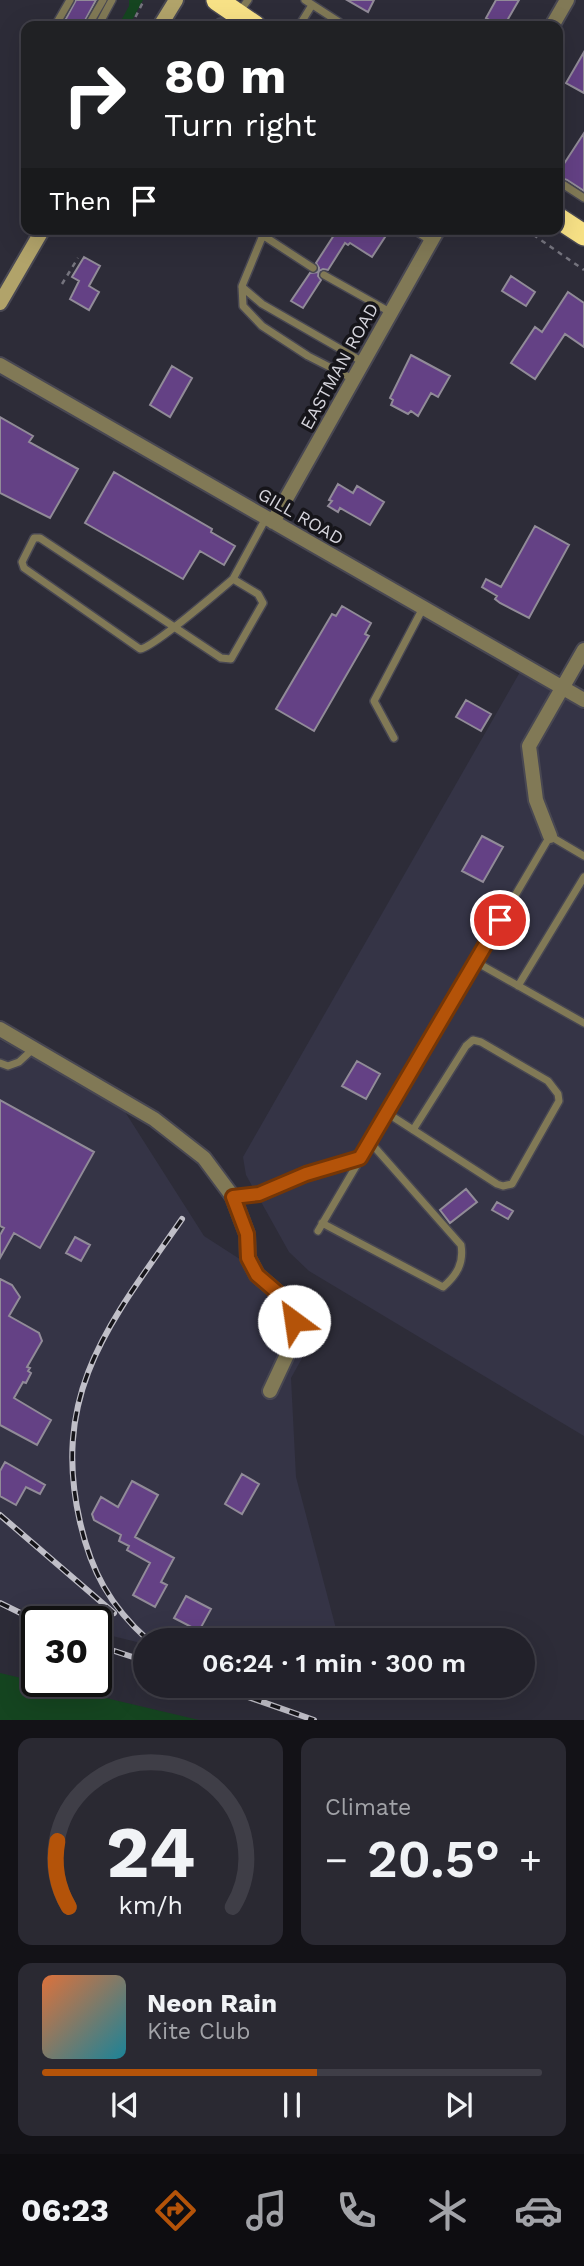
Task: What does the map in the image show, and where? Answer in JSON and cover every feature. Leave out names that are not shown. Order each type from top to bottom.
[{"type":"highway","points":[[217,0],[239,19]]},
{"type":"highway","points":[[563,221],[584,235]]},
{"type":"main road","points":[[163,21],[176,0]]},
{"type":"main road","points":[[0,303],[40,235]]},
{"type":"street","points":[[555,21],[567,0]]},
{"type":"street","name":"EASTMAN ROAD","points":[[269,520],[354,379],[435,235]]},
{"type":"street","name":"GILL ROAD","points":[[0,365],[584,700]]},
{"type":"street","points":[[550,836],[536,800],[529,746],[584,650]]},
{"type":"street","points":[[0,1029],[154,1119],[204,1158],[233,1197],[247,1234],[248,1258],[257,1275],[285,1299],[294,1321],[293,1342],[270,1391]]},
{"type":"lane","points":[[58,21],[70,0]]},
{"type":"lane","points":[[91,21],[103,0]]},
{"type":"lane","points":[[100,21],[112,0]]},
{"type":"lane","points":[[301,21],[308,2],[337,21]]},
{"type":"lane","points":[[563,186],[584,198]]},
{"type":"lane","points":[[313,268],[262,235],[242,286],[243,306],[262,326],[308,356],[354,379]]},
{"type":"lane","points":[[324,275],[391,313]]},
{"type":"lane","points":[[242,286],[262,304],[363,362]]},
{"type":"lane","points":[[233,579],[258,594],[263,603],[231,659],[221,658],[173,626],[40,538],[34,538],[22,562],[24,568],[140,649],[146,648],[173,626],[233,579],[269,520]]},
{"type":"lane","points":[[394,738],[373,701],[423,608]]},
{"type":"lane","points":[[318,1231],[550,836],[584,856]]},
{"type":"lane","points":[[518,986],[584,877]]},
{"type":"lane","points":[[476,962],[584,1023]]},
{"type":"lane","points":[[387,1113],[412,1130],[503,1186],[512,1184],[559,1101],[558,1094],[548,1081],[473,1040],[466,1046],[412,1130]]},
{"type":"lane","points":[[0,1063],[8,1066],[19,1062],[33,1048]]},
{"type":"lane","points":[[322,1223],[443,1287],[460,1267],[463,1257],[461,1245],[370,1142]]},
{"type":"lane","points":[[233,1197],[259,1194],[306,1174],[360,1158]]},
{"type":"path","points":[[134,21],[144,0]]},
{"type":"path","points":[[534,235],[584,270]]},
{"type":"path","points":[[62,284],[78,258]]},
{"type":"shaded area","points":[[520,672],[584,710],[584,1436],[309,1271],[289,1252],[246,1175],[243,1157]]},
{"type":"shaded area","points":[[0,1040],[120,1104],[204,1236],[302,1299],[306,1351],[291,1378],[296,1477],[336,1628],[133,1628],[133,1641],[112,1636],[112,1606],[21,1606],[21,1609],[0,1601]]},
{"type":"green space","points":[[129,0],[143,0],[132,21],[121,21],[129,6]]},
{"type":"green space","points":[[0,1673],[21,1678],[21,1697],[102,1697],[199,1720],[0,1720]]},
{"type":"building","points":[[76,0],[96,0],[85,21],[65,21]]},
{"type":"building","points":[[347,0],[374,0],[368,12]]},
{"type":"building","points":[[496,0],[519,0],[507,21],[491,21],[486,18]]},
{"type":"building","points":[[584,52],[584,93],[566,83]]},
{"type":"building","points":[[584,133],[584,191],[563,179],[563,165]]},
{"type":"building","points":[[334,235],[386,235],[372,257],[350,243],[345,243],[328,270],[319,271],[321,280],[303,308],[291,301],[310,273],[318,272],[316,263]]},
{"type":"building","points":[[84,257],[100,266],[89,286],[99,292],[89,310],[70,299],[79,281],[72,277]]},
{"type":"building","points":[[511,276],[535,292],[526,306],[502,291]]},
{"type":"building","points":[[568,292],[584,303],[584,347],[565,334],[535,379],[511,363],[535,327],[542,332]]},
{"type":"building","points":[[411,355],[450,376],[438,397],[431,393],[418,416],[391,405],[393,400],[390,398]]},
{"type":"building","points":[[172,366],[192,378],[170,417],[150,405]]},
{"type":"building","points":[[0,417],[33,436],[29,442],[78,469],[50,518],[0,493]]},
{"type":"building","points":[[114,472],[212,529],[211,532],[235,546],[224,565],[200,551],[183,579],[85,523]]},
{"type":"building","points":[[338,484],[353,493],[357,486],[384,502],[370,525],[340,508],[338,512],[328,506]]},
{"type":"building","points":[[535,526],[569,545],[529,618],[500,603],[495,599],[497,596],[482,587],[486,579],[501,587]]},
{"type":"building","points":[[342,606],[371,623],[365,634],[369,636],[314,731],[276,709],[332,614],[336,616]]},
{"type":"building","points":[[466,700],[491,714],[481,731],[456,717]]},
{"type":"building","points":[[482,836],[503,847],[483,882],[462,871]]},
{"type":"building","points":[[357,1061],[380,1074],[366,1099],[342,1086]]},
{"type":"building","points":[[0,1100],[94,1152],[40,1248],[14,1233],[0,1258],[0,1235],[4,1228],[0,1226]]},
{"type":"building","points":[[466,1189],[477,1202],[450,1223],[440,1210]]},
{"type":"building","points":[[497,1202],[513,1211],[508,1219],[492,1210]]},
{"type":"building","points":[[75,1237],[90,1245],[81,1261],[66,1253]]},
{"type":"building","points":[[0,1279],[12,1285],[20,1297],[9,1316],[39,1333],[42,1341],[27,1367],[31,1373],[14,1398],[51,1420],[37,1445],[0,1425]]},
{"type":"building","points":[[5,1462],[45,1485],[40,1494],[26,1487],[16,1505],[0,1496],[0,1471]]},
{"type":"building","points":[[242,1474],[259,1484],[242,1514],[225,1504]]},
{"type":"building","points":[[132,1481],[158,1495],[135,1537],[174,1558],[161,1582],[167,1585],[155,1607],[133,1595],[150,1563],[127,1550],[129,1546],[119,1541],[121,1535],[94,1520],[92,1514],[101,1497],[118,1507]]},
{"type":"building","points":[[186,1596],[211,1609],[201,1628],[193,1628],[174,1618]]},
{"type":"railway","points":[[136,1628],[104,1587],[90,1556],[80,1522],[73,1476],[73,1434],[81,1395],[94,1359],[111,1325],[182,1219]]},
{"type":"railway","points":[[0,1515],[114,1613]]},
{"type":"railway","points":[[0,1603],[21,1613]]},
{"type":"railway","points":[[112,1650],[133,1657]]},
{"type":"railway","points":[[251,1698],[314,1720]]},
{"type":"route","points":[[294,1321],[285,1299],[257,1275],[248,1258],[247,1234],[233,1197],[259,1194],[306,1174],[360,1158],[500,920]]}]
